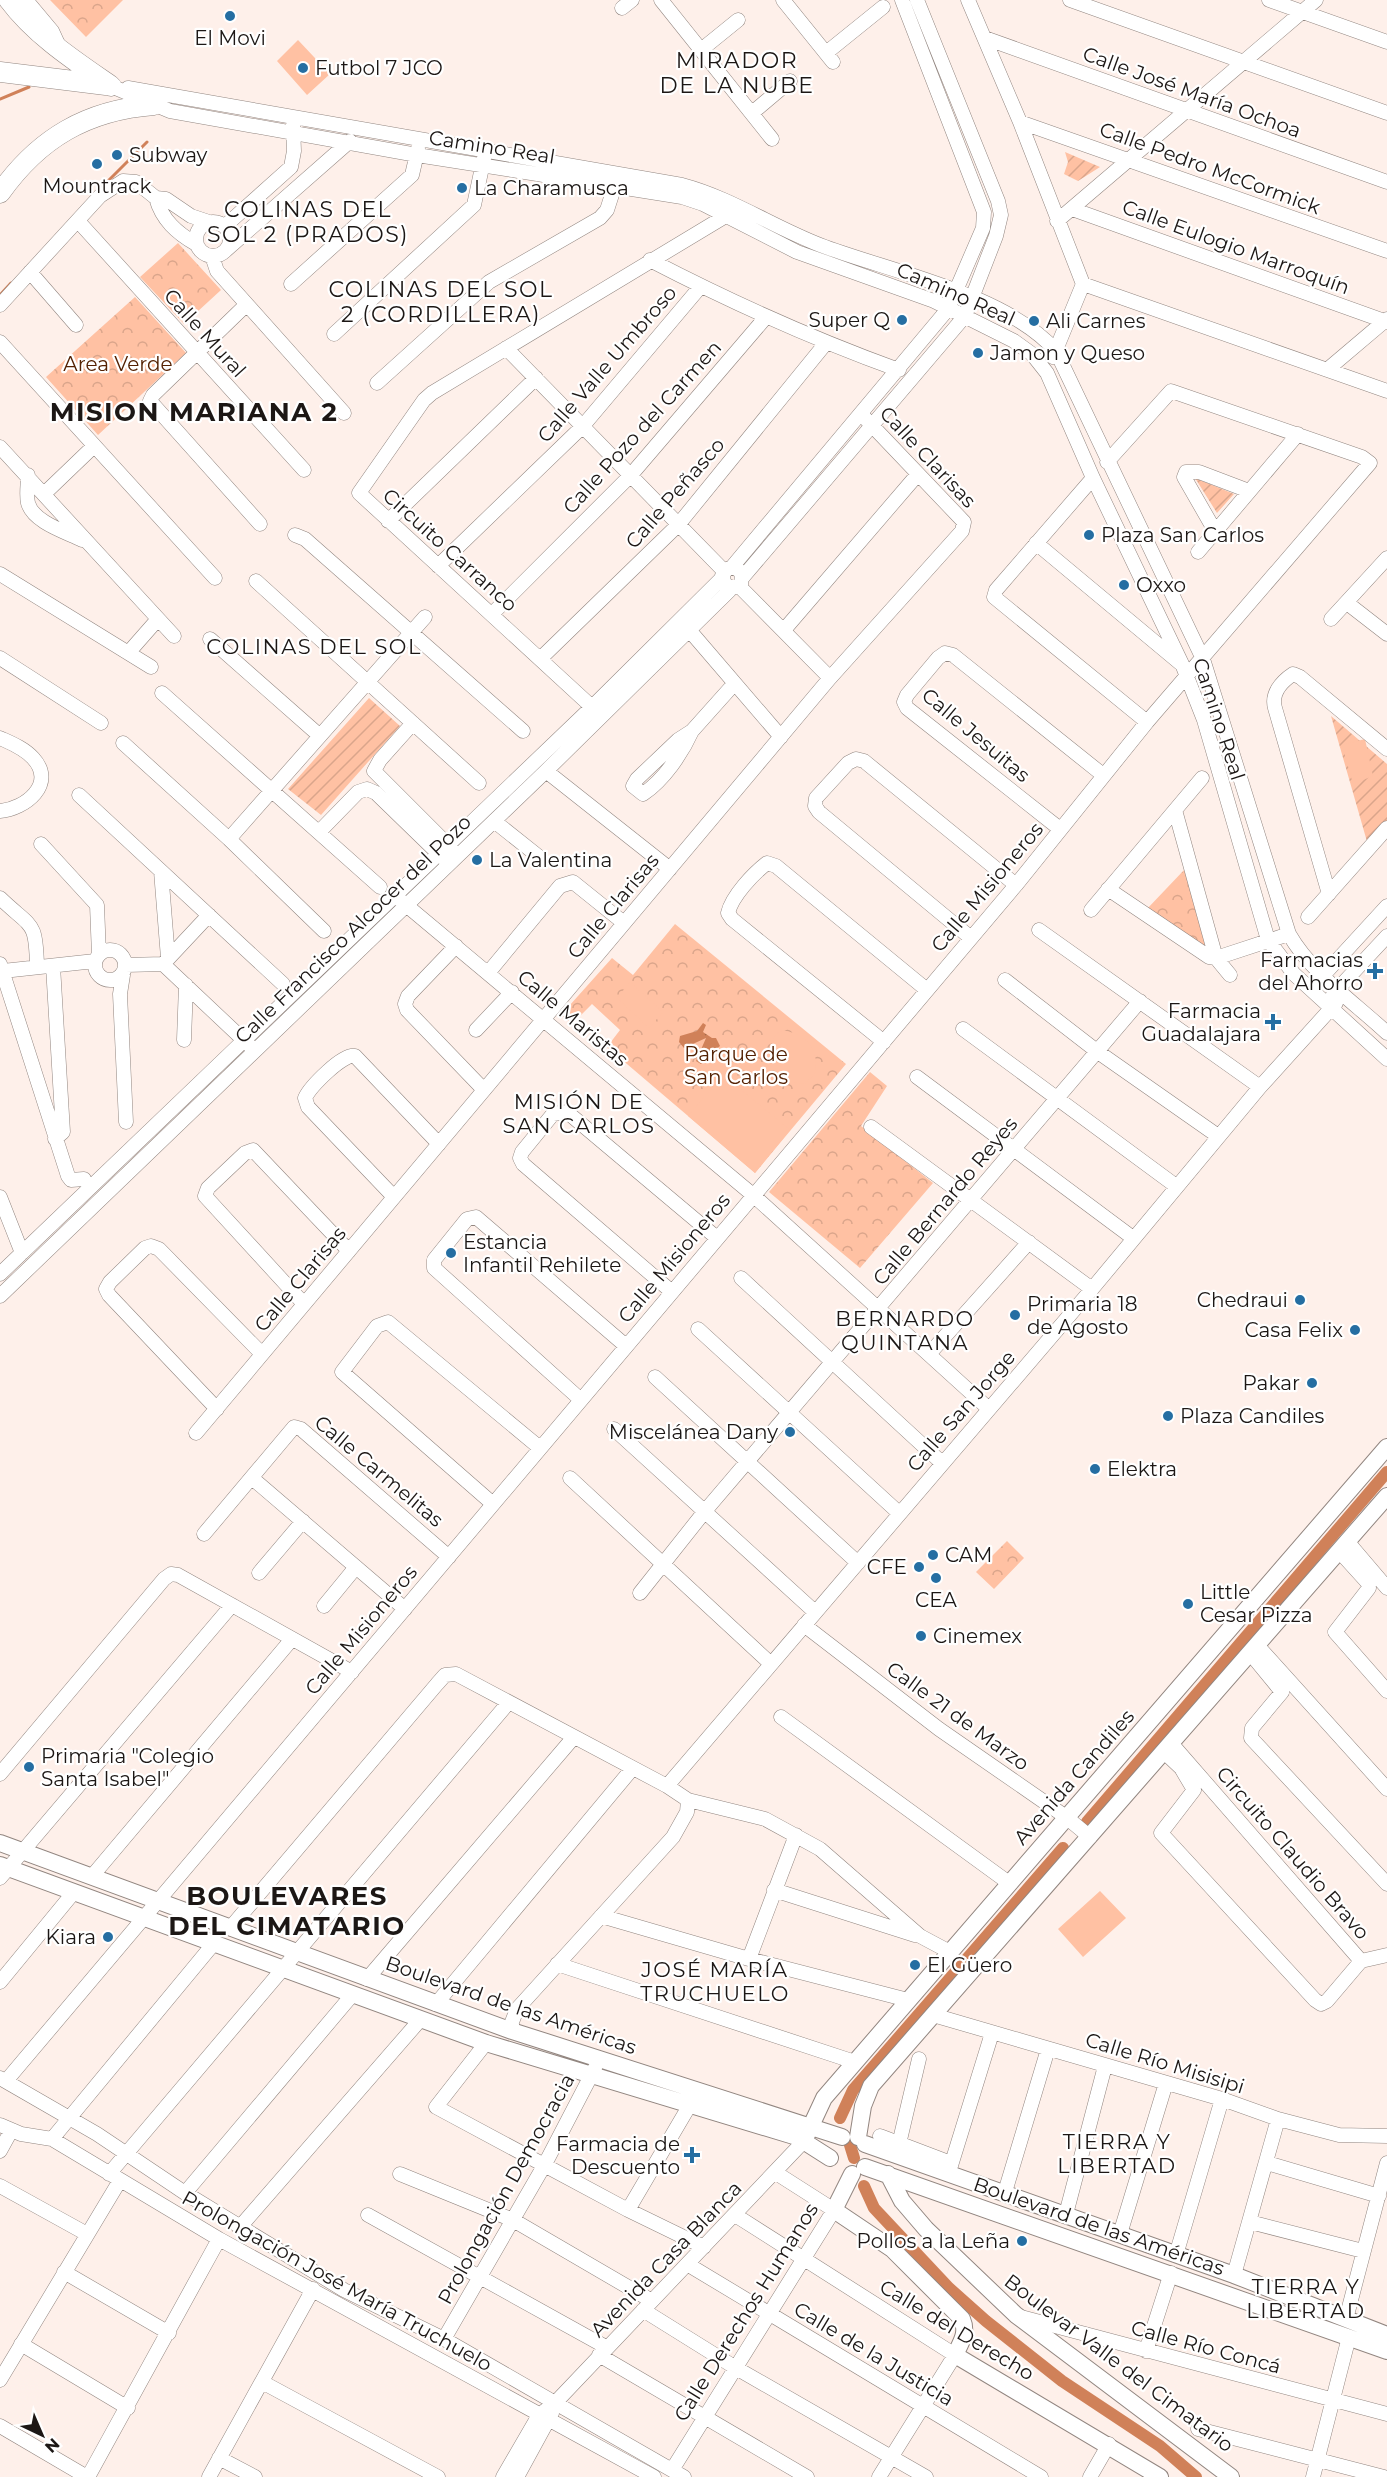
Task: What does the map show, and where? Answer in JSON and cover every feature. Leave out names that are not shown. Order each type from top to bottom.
[{"type":"highway","points":[[9,0],[33,27],[111,86]]},
{"type":"highway","points":[[0,72],[111,86]]},
{"type":"highway","points":[[0,193],[17,170],[49,141],[83,120],[157,99]]},
{"type":"main road","name":"Avenida Candiles","points":[[807,2133],[824,2098],[1009,1883],[1070,1820],[1387,1448]]},
{"type":"main road","points":[[861,2139],[832,2146],[830,2158],[837,2170],[858,2170],[869,2154],[861,2139],[863,2106],[871,2086],[1087,1835],[1168,1748],[1387,1496]]},
{"type":"main road","name":"Boulevard de las Américas","points":[[0,1843],[93,1875],[436,2004],[598,2058],[807,2133],[830,2158]]},
{"type":"main road","name":"Boulevard de las Américas","points":[[3,1870],[146,1917],[486,2043],[691,2103],[807,2133],[861,2139],[950,2167],[1005,2192],[1234,2275],[1387,2335]]},
{"type":"main road","name":"Boulevard de las Américas","points":[[858,2170],[888,2174],[1387,2351]]},
{"type":"main road","name":"Calle Derechos Humanos","points":[[834,2210],[858,2170]]},
{"type":"main road","name":"Boulevar Valle del Cimatario","points":[[888,2174],[902,2201],[926,2229],[1016,2315],[1231,2477]]},
{"type":"main road","points":[[834,2210],[892,2249],[962,2319],[965,2327],[964,2336],[955,2355]]},
{"type":"main road","name":"Calle del Derecho","points":[[955,2355],[1160,2477]]},
{"type":"street","points":[[26,0],[52,31],[61,48]]},
{"type":"street","points":[[662,0],[772,139]]},
{"type":"street","points":[[783,0],[829,57],[883,8]]},
{"type":"street","name":"Camino Real","points":[[902,0],[984,212],[983,228],[956,292]]},
{"type":"street","name":"Camino Real","points":[[917,0],[1001,215],[973,298]]},
{"type":"street","points":[[968,0],[1020,122],[1083,284],[1047,373]]},
{"type":"street","points":[[1070,0],[1387,113]]},
{"type":"street","points":[[1269,0],[1387,42]]},
{"type":"street","points":[[1057,222],[1316,0]]},
{"type":"street","points":[[701,50],[738,20]]},
{"type":"street","name":"Calle José María Ochoa","points":[[985,39],[1387,182]]},
{"type":"street","points":[[752,113],[790,81]]},
{"type":"street","points":[[111,86],[157,99]]},
{"type":"street","points":[[179,112],[181,98]]},
{"type":"street","name":"Camino Real","points":[[157,99],[181,98],[487,150],[682,197],[703,204],[724,217],[797,252],[933,301],[1014,341],[1032,354],[1047,373],[1093,478],[1184,671],[1204,720],[1267,936],[1280,958],[1387,1059]]},
{"type":"street","name":"Camino Real","points":[[157,99],[179,112],[350,141],[417,155],[711,193],[818,244],[973,298],[1026,324],[1044,337],[1056,351],[1203,659],[1244,783],[1287,929],[1298,948],[1387,1033]]},
{"type":"street","points":[[225,226],[291,167],[294,133],[292,116]]},
{"type":"street","name":"Calle Pedro McCormick","points":[[1020,122],[1387,251]]},
{"type":"street","points":[[291,284],[412,176],[421,138]]},
{"type":"street","points":[[156,198],[160,213],[180,235],[196,244],[202,252],[212,256],[226,250],[350,141]]},
{"type":"street","points":[[334,334],[474,205],[487,150]]},
{"type":"street","points":[[377,383],[489,282],[600,218],[606,210],[617,180]]},
{"type":"street","points":[[0,305],[100,196],[123,181],[136,182],[156,198],[166,199],[191,216],[225,226]]},
{"type":"street","name":"Calle Eulogio Marroquín","points":[[1072,209],[1386,321]]},
{"type":"street","name":"Circuito Carranco","points":[[592,707],[542,658],[359,493],[424,400],[650,260],[724,217]]},
{"type":"street","name":"Calle Mural","points":[[78,221],[304,470]]},
{"type":"street","points":[[196,244],[198,230],[209,222]]},
{"type":"street","points":[[225,226],[230,241],[226,250]]},
{"type":"street","points":[[212,256],[217,271],[344,413]]},
{"type":"street","points":[[650,260],[766,317],[826,343],[899,370]]},
{"type":"street","points":[[30,272],[76,325]]},
{"type":"street","points":[[1083,284],[1387,391]]},
{"type":"street","name":"Calle Valle Umbroso","points":[[438,566],[582,427],[700,286]]},
{"type":"street","name":"Calle Francisco Alcocer del Pozo","points":[[0,1296],[690,631],[861,414],[948,309],[956,292]]},
{"type":"street","name":"Calle Francisco Alcocer del Pozo","points":[[0,1274],[6,1263],[22,1253],[442,848],[732,578],[872,424],[965,316],[973,298]]},
{"type":"street","points":[[246,305],[150,401],[260,524]]},
{"type":"street","name":"Calle Pozo del Carmen","points":[[493,613],[630,476],[766,317]]},
{"type":"street","points":[[1328,369],[1386,321]]},
{"type":"street","points":[[0,342],[215,578]]},
{"type":"street","name":"Calle Peñasco","points":[[542,658],[678,525],[826,343]]},
{"type":"street","points":[[506,348],[830,678]]},
{"type":"street","points":[[388,521],[536,378]]},
{"type":"street","points":[[1107,462],[1171,391],[1298,434],[1198,552]]},
{"type":"street","name":"Calle Clarisas","points":[[196,1433],[830,678],[965,526],[861,414]]},
{"type":"street","name":"Calle Misioneros","points":[[3,2079],[146,1917],[1016,885],[1147,722],[1184,671],[1203,659],[1370,463],[1368,460],[1298,434]]},
{"type":"street","points":[[45,493],[94,446]]},
{"type":"street","points":[[0,447],[45,493],[174,636]]},
{"type":"street","points":[[1215,531],[1184,477],[1186,472],[1199,472],[1249,490]]},
{"type":"street","points":[[784,630],[918,474]]},
{"type":"street","points":[[28,475],[28,502],[31,510],[55,527],[89,543]]},
{"type":"street","points":[[1093,478],[996,590],[994,597],[1147,722]]},
{"type":"street","points":[[295,535],[305,539],[523,731]]},
{"type":"street","points":[[1036,543],[1184,671]]},
{"type":"street","points":[[1331,619],[1387,558]]},
{"type":"street","points":[[0,574],[151,667]]},
{"type":"street","points":[[256,581],[479,783]]},
{"type":"street","points":[[1347,603],[1387,634]]},
{"type":"street","points":[[229,839],[425,617]]},
{"type":"street","points":[[129,652],[158,619]]},
{"type":"street","points":[[690,631],[781,737]]},
{"type":"street","points":[[210,639],[320,736]]},
{"type":"street","name":"Calle Jesuitas","points":[[1060,829],[908,708],[904,702],[907,695],[938,657],[945,653],[953,655],[1103,775]]},
{"type":"street","points":[[0,658],[101,723]]},
{"type":"street","points":[[1329,894],[1272,700],[1275,693],[1288,677],[1293,674],[1300,677],[1387,749]]},
{"type":"street","points":[[692,731],[678,740],[637,779],[633,786],[637,791],[643,794],[651,789],[677,758],[692,731],[734,684]]},
{"type":"street","points":[[162,693],[320,831],[380,887]]},
{"type":"street","points":[[413,723],[380,760],[374,771],[442,848]]},
{"type":"street","points":[[0,738],[33,757],[40,770],[40,784],[32,799],[15,810],[0,811]]},
{"type":"street","points":[[123,743],[229,839],[324,931]]},
{"type":"street","points":[[971,938],[819,812],[815,806],[816,798],[848,763],[856,759],[864,761],[1016,885]]},
{"type":"street","points":[[546,771],[669,869]]},
{"type":"street","points":[[1091,910],[1202,778]]},
{"type":"street","points":[[320,831],[358,792],[367,789],[376,793],[454,859]]},
{"type":"street","points":[[79,795],[283,984]]},
{"type":"street","points":[[1175,810],[1216,954],[1230,975]]},
{"type":"street","points":[[494,821],[538,856]]},
{"type":"street","points":[[1308,917],[1387,828]]},
{"type":"street","points":[[40,844],[98,905],[96,972],[103,979],[114,980],[124,970],[165,961],[209,915]]},
{"type":"street","points":[[884,1042],[732,919],[728,913],[730,905],[767,863],[776,866],[927,990]]},
{"type":"street","points":[[161,871],[165,961],[186,985],[255,1050]]},
{"type":"street","points":[[488,973],[560,886],[567,883],[573,882],[624,923]]},
{"type":"street","points":[[1108,889],[1203,954],[1216,954],[1287,929]]},
{"type":"street","name":"Calle Maristas","points":[[394,895],[753,1195],[930,1353],[989,1409]]},
{"type":"street","points":[[1311,989],[1387,906]]},
{"type":"street","points":[[3,907],[33,927],[36,935],[38,968]]},
{"type":"street","points":[[1039,930],[1260,1086]]},
{"type":"street","name":"Calle San Jorge","points":[[667,1786],[1092,1289],[1387,936]]},
{"type":"street","points":[[456,945],[408,996],[405,1004],[407,1010],[484,1090]]},
{"type":"street","points":[[84,1179],[78,1181],[69,1178],[2,968],[53,966],[97,958],[114,950],[123,956],[124,970],[120,994],[126,1122]]},
{"type":"street","points":[[53,966],[63,1132],[55,1139]]},
{"type":"street","points":[[1005,980],[1098,1052],[1218,1136]]},
{"type":"street","points":[[184,1040],[186,985]]},
{"type":"street","points":[[476,1030],[512,992]]},
{"type":"street","name":"Calle Bernardo Reyes","points":[[640,1593],[705,1511],[1140,1001]]},
{"type":"street","points":[[963,1029],[1176,1186]]},
{"type":"street","points":[[394,1197],[308,1107],[305,1098],[309,1091],[344,1058],[355,1056],[439,1144]]},
{"type":"street","points":[[916,1077],[1133,1238]]},
{"type":"street","points":[[672,1292],[524,1164],[520,1158],[522,1152],[553,1114],[567,1112],[717,1238]]},
{"type":"street","points":[[871,1127],[1092,1289]]},
{"type":"street","points":[[304,1304],[205,1196],[208,1188],[245,1153],[253,1150],[349,1251]]},
{"type":"street","points":[[0,1197],[22,1253]]},
{"type":"street","points":[[581,1400],[434,1268],[434,1260],[467,1219],[476,1216],[626,1346]]},
{"type":"street","points":[[930,1353],[1029,1242]]},
{"type":"street","points":[[217,1408],[109,1295],[106,1289],[110,1282],[145,1248],[151,1246],[159,1249],[262,1354]]},
{"type":"street","points":[[741,1278],[942,1463]]},
{"type":"street","points":[[493,1504],[342,1372],[378,1326],[388,1322],[540,1448]]},
{"type":"street","points":[[698,1329],[791,1411],[899,1513]]},
{"type":"street","points":[[655,1377],[858,1563]]},
{"type":"street","name":"Calle Carmelitas","points":[[204,1534],[294,1427],[301,1429],[449,1557]]},
{"type":"street","points":[[614,1429],[815,1612]]},
{"type":"street","points":[[252,1478],[405,1610]]},
{"type":"street","points":[[570,1478],[771,1664]]},
{"type":"street","points":[[259,1572],[303,1521]]},
{"type":"street","points":[[1343,1546],[1387,1588]]},
{"type":"street","points":[[1343,1546],[1369,1588],[1335,1632],[1387,1691]]},
{"type":"street","points":[[324,1606],[356,1566]]},
{"type":"street","points":[[0,1774],[164,1579],[171,1574],[178,1575],[352,1672]]},
{"type":"street","points":[[3,1870],[23,1851],[232,1605]]},
{"type":"street","name":"Calle 21 de Marzo","points":[[804,1625],[939,1729],[1070,1820],[1087,1835]]},
{"type":"street","points":[[93,1875],[292,1639]]},
{"type":"street","points":[[1253,1649],[1387,1789]]},
{"type":"street","points":[[1253,1649],[1282,1692],[1252,1728],[1251,1738],[1387,1884]]},
{"type":"street","points":[[231,1928],[445,1675],[456,1674],[667,1786],[688,1800],[765,1819],[820,1849],[920,1936]]},
{"type":"street","points":[[0,2380],[87,2234],[126,2155],[509,1702]]},
{"type":"street","points":[[782,1717],[1009,1883]]},
{"type":"street","points":[[367,1979],[574,1737]]},
{"type":"street","name":"Circuito Claudio Bravo","points":[[1168,1748],[1361,1961],[1327,2001],[1321,2004],[1315,2001],[1161,1833],[1194,1790],[1168,1748]]},
{"type":"street","points":[[436,2004],[632,1769]]},
{"type":"street","points":[[512,2031],[512,2022],[517,2009],[674,1837],[687,1812],[688,1800]]},
{"type":"street","points":[[749,1959],[795,1835]]},
{"type":"street","points":[[774,1890],[920,1936],[950,1952]]},
{"type":"street","points":[[0,1982],[74,1892]]},
{"type":"street","points":[[601,1916],[749,1959],[908,2000]]},
{"type":"street","points":[[52,2139],[68,2116],[215,1942]]},
{"type":"street","points":[[1361,1961],[1387,1955]]},
{"type":"street","points":[[557,1964],[855,2062]]},
{"type":"street","points":[[185,2193],[353,1994]]},
{"type":"street","name":"Calle Río Misisipi","points":[[933,2015],[1222,2099],[1278,2119],[1339,2135],[1387,2136]]},
{"type":"street","points":[[240,2228],[420,2020]]},
{"type":"street","points":[[950,2167],[992,2033]]},
{"type":"street","points":[[486,2043],[436,2107],[628,2210],[704,2247]]},
{"type":"street","points":[[1005,2192],[1048,2049]]},
{"type":"street","name":"Prolongación Democracia","points":[[444,2338],[545,2164],[598,2058]]},
{"type":"street","points":[[899,2144],[919,2059]]},
{"type":"street","points":[[1066,2214],[1106,2066]]},
{"type":"street","name":"Prolongación José María Truchuelo","points":[[3,2079],[68,2116],[240,2228],[344,2290],[444,2338],[555,2403]]},
{"type":"street","points":[[1120,2234],[1166,2083]]},
{"type":"street","points":[[1176,2254],[1222,2099]]},
{"type":"street","points":[[628,2210],[691,2103]]},
{"type":"street","points":[[1234,2275],[1278,2119]]},
{"type":"street","points":[[0,2151],[5,2128]]},
{"type":"street","name":"Prolongación José María Truchuelo","points":[[5,2128],[52,2139],[219,2239],[654,2477]]},
{"type":"street","name":"Avenida Casa Blanca","points":[[544,2417],[603,2351],[776,2173],[807,2133]]},
{"type":"street","name":"Boulevard de las Américas","points":[[861,2139],[899,2144],[950,2167]]},
{"type":"street","points":[[1267,2163],[1379,2196]]},
{"type":"street","points":[[1346,2319],[1387,2163]]},
{"type":"street","points":[[776,2173],[834,2210]]},
{"type":"street","points":[[400,2175],[513,2220],[647,2305],[736,2368],[926,2477]]},
{"type":"street","points":[[0,2186],[87,2234]]},
{"type":"street","name":"Calle Derechos Humanos","points":[[678,2474],[706,2418],[834,2210]]},
{"type":"street","name":"Calle del Derecho","points":[[735,2215],[955,2355]]},
{"type":"street","points":[[368,2216],[480,2278],[603,2351],[706,2418],[807,2477]]},
{"type":"street","points":[[1250,2222],[1364,2251]]},
{"type":"street","points":[[0,2426],[87,2477],[128,2408],[219,2239]]},
{"type":"street","name":"Calle de la Justicia","points":[[687,2264],[1041,2477]]},
{"type":"street","points":[[64,2272],[169,2333]]},
{"type":"street","points":[[1146,2351],[1171,2273]]},
{"type":"street","points":[[209,2477],[313,2289]]},
{"type":"street","name":"Calle Río Concá","points":[[1016,2315],[1387,2414]]},
{"type":"street","points":[[1313,2477],[1349,2337]]},
{"type":"street","points":[[21,2344],[128,2408]]},
{"type":"street","points":[[879,2477],[955,2355]]},
{"type":"street","points":[[262,2382],[438,2477]]},
{"type":"street","points":[[555,2403],[678,2474]]},
{"type":"street","points":[[504,2477],[544,2417]]},
{"type":"street","points":[[518,2477],[544,2417]]},
{"type":"street","points":[[1197,2429],[1318,2458],[1384,2477]]},
{"type":"street","points":[[1090,2477],[1109,2445]]},
{"type":"street","points":[[219,2458],[255,2477]]},
{"type":"green space","points":[[50,0],[123,0],[86,37]]},
{"type":"green space","name":"Futbol 7 JCO","points":[[298,40],[330,74],[307,95],[277,61]]},
{"type":"green space","points":[[1065,152],[1100,167],[1078,181],[1064,174],[1068,162]]},
{"type":"green space","name":"Area Verde","points":[[178,243],[221,290],[184,324],[140,277]]},
{"type":"green space","name":"Area Verde","points":[[135,297],[186,353],[98,435],[46,377]]},
{"type":"green space","points":[[1195,478],[1234,494],[1217,513]]},
{"type":"green space","points":[[369,698],[400,726],[321,815],[288,789]]},
{"type":"green space","points":[[1331,716],[1387,764],[1387,822],[1368,845]]},
{"type":"green space","points":[[1365,739],[1373,776],[1353,784],[1342,745]]},
{"type":"green space","points":[[1185,869],[1207,944],[1201,950],[1146,910]]},
{"type":"green space","name":"Parque de San Carlos","points":[[675,924],[846,1064],[755,1173],[607,1047],[620,1030],[592,1004],[572,1024],[561,1015],[612,958],[633,975]]},
{"type":"green space","points":[[630,982],[663,1012],[649,1028],[617,998]]},
{"type":"green space","points":[[783,1030],[805,1039],[813,1050],[815,1073],[805,1084],[790,1080],[777,1064],[772,1041],[776,1034]]},
{"type":"green space","points":[[870,1072],[887,1086],[861,1126],[933,1183],[860,1268],[769,1192]]},
{"type":"green space","points":[[723,1075],[790,1130],[755,1173],[688,1116]]},
{"type":"green space","points":[[1007,1541],[1024,1558],[994,1589],[976,1572]]},
{"type":"green space","points":[[1100,1891],[1126,1918],[1083,1957],[1058,1929]]},
{"type":"water","points":[[703,1023],[706,1025],[703,1032],[716,1038],[720,1046],[701,1064],[696,1061],[706,1038],[684,1048],[679,1042],[680,1036],[697,1031]]},
{"type":"waterway","points":[[0,99],[29,87]]},
{"type":"waterway","points":[[100,189],[147,142]]},
{"type":"waterway","points":[[0,295],[11,283]]},
{"type":"waterway","points":[[1087,1822],[1387,1472]]},
{"type":"waterway","points":[[840,2118],[853,2090],[1063,1848]]},
{"type":"waterway","points":[[850,2145],[854,2158]]},
{"type":"waterway","points":[[864,2186],[874,2208],[949,2288],[986,2321],[1062,2381],[1160,2446],[1196,2477]]},
{"type":"place","name":"El Movi","points":[[230,16]]},
{"type":"place","name":"Futbol 7 JCO","points":[[303,68]]},
{"type":"place","name":"Subway","points":[[117,155]]},
{"type":"place","name":"Mountrack","points":[[97,164]]},
{"type":"place","name":"La Charamusca","points":[[462,188]]},
{"type":"place","name":"Super Q","points":[[902,320]]},
{"type":"place","name":"Ali Carnes","points":[[1034,321]]},
{"type":"place","name":"Jamon y Queso","points":[[978,353]]},
{"type":"place","name":"Plaza San Carlos","points":[[1089,535]]},
{"type":"place","name":"Oxxo","points":[[1124,585]]},
{"type":"place","name":"La Valentina","points":[[477,860]]},
{"type":"place","name":"Farmacias del Ahorro","points":[[1375,971]]},
{"type":"place","name":"Farmacia Guadalajara","points":[[1273,1022]]},
{"type":"place","name":"Estancia Infantil Rehilete","points":[[451,1253]]},
{"type":"place","name":"Chedraui","points":[[1300,1300]]},
{"type":"place","name":"Primaria 18 de Agosto","points":[[1015,1315]]},
{"type":"place","name":"Casa Felix","points":[[1355,1330]]},
{"type":"place","name":"Pakar","points":[[1312,1383]]},
{"type":"place","name":"Plaza Candiles","points":[[1168,1416]]},
{"type":"place","name":"Miscelánea Dany","points":[[790,1432]]},
{"type":"place","name":"Elektra","points":[[1095,1469]]},
{"type":"place","name":"CAM","points":[[933,1555]]},
{"type":"place","name":"CFE","points":[[919,1567]]},
{"type":"place","name":"CEA","points":[[936,1578]]},
{"type":"place","name":"Little Cesar Pizza","points":[[1188,1604]]},
{"type":"place","name":"Cinemex","points":[[921,1636]]},
{"type":"place","name":"Primaria \"Colegio Santa Isabel\"","points":[[29,1767]]},
{"type":"place","name":"Kiara","points":[[108,1937]]},
{"type":"place","name":"El Güero","points":[[915,1965]]},
{"type":"place","name":"Farmacia de Descuento","points":[[692,2155]]},
{"type":"place","name":"Pollos a la Leña","points":[[1022,2241]]},
{"type":"district","name":"MIRADOR DE LA NUBE","points":[[737,72]]},
{"type":"district","name":"COLINAS DEL SOL 2 (PRADOS)","points":[[308,222]]},
{"type":"district","name":"COLINAS DEL SOL 2 (CORDILLERA)","points":[[441,302]]},
{"type":"district","name":"MISION MARIANA 2","points":[[194,412]]},
{"type":"district","name":"COLINAS DEL SOL","points":[[314,646]]},
{"type":"district","name":"MISIÓN DE SAN CARLOS","points":[[579,1113]]},
{"type":"district","name":"BERNARDO QUINTANA","points":[[905,1330]]},
{"type":"district","name":"BOULEVARES DEL CIMATARIO","points":[[287,1911]]},
{"type":"district","name":"JOSÉ MARÍA TRUCHUELO","points":[[715,1981]]},
{"type":"district","name":"TIERRA Y LIBERTAD","points":[[1117,2153]]},
{"type":"district","name":"TIERRA Y LIBERTAD","points":[[1306,2298]]}]
